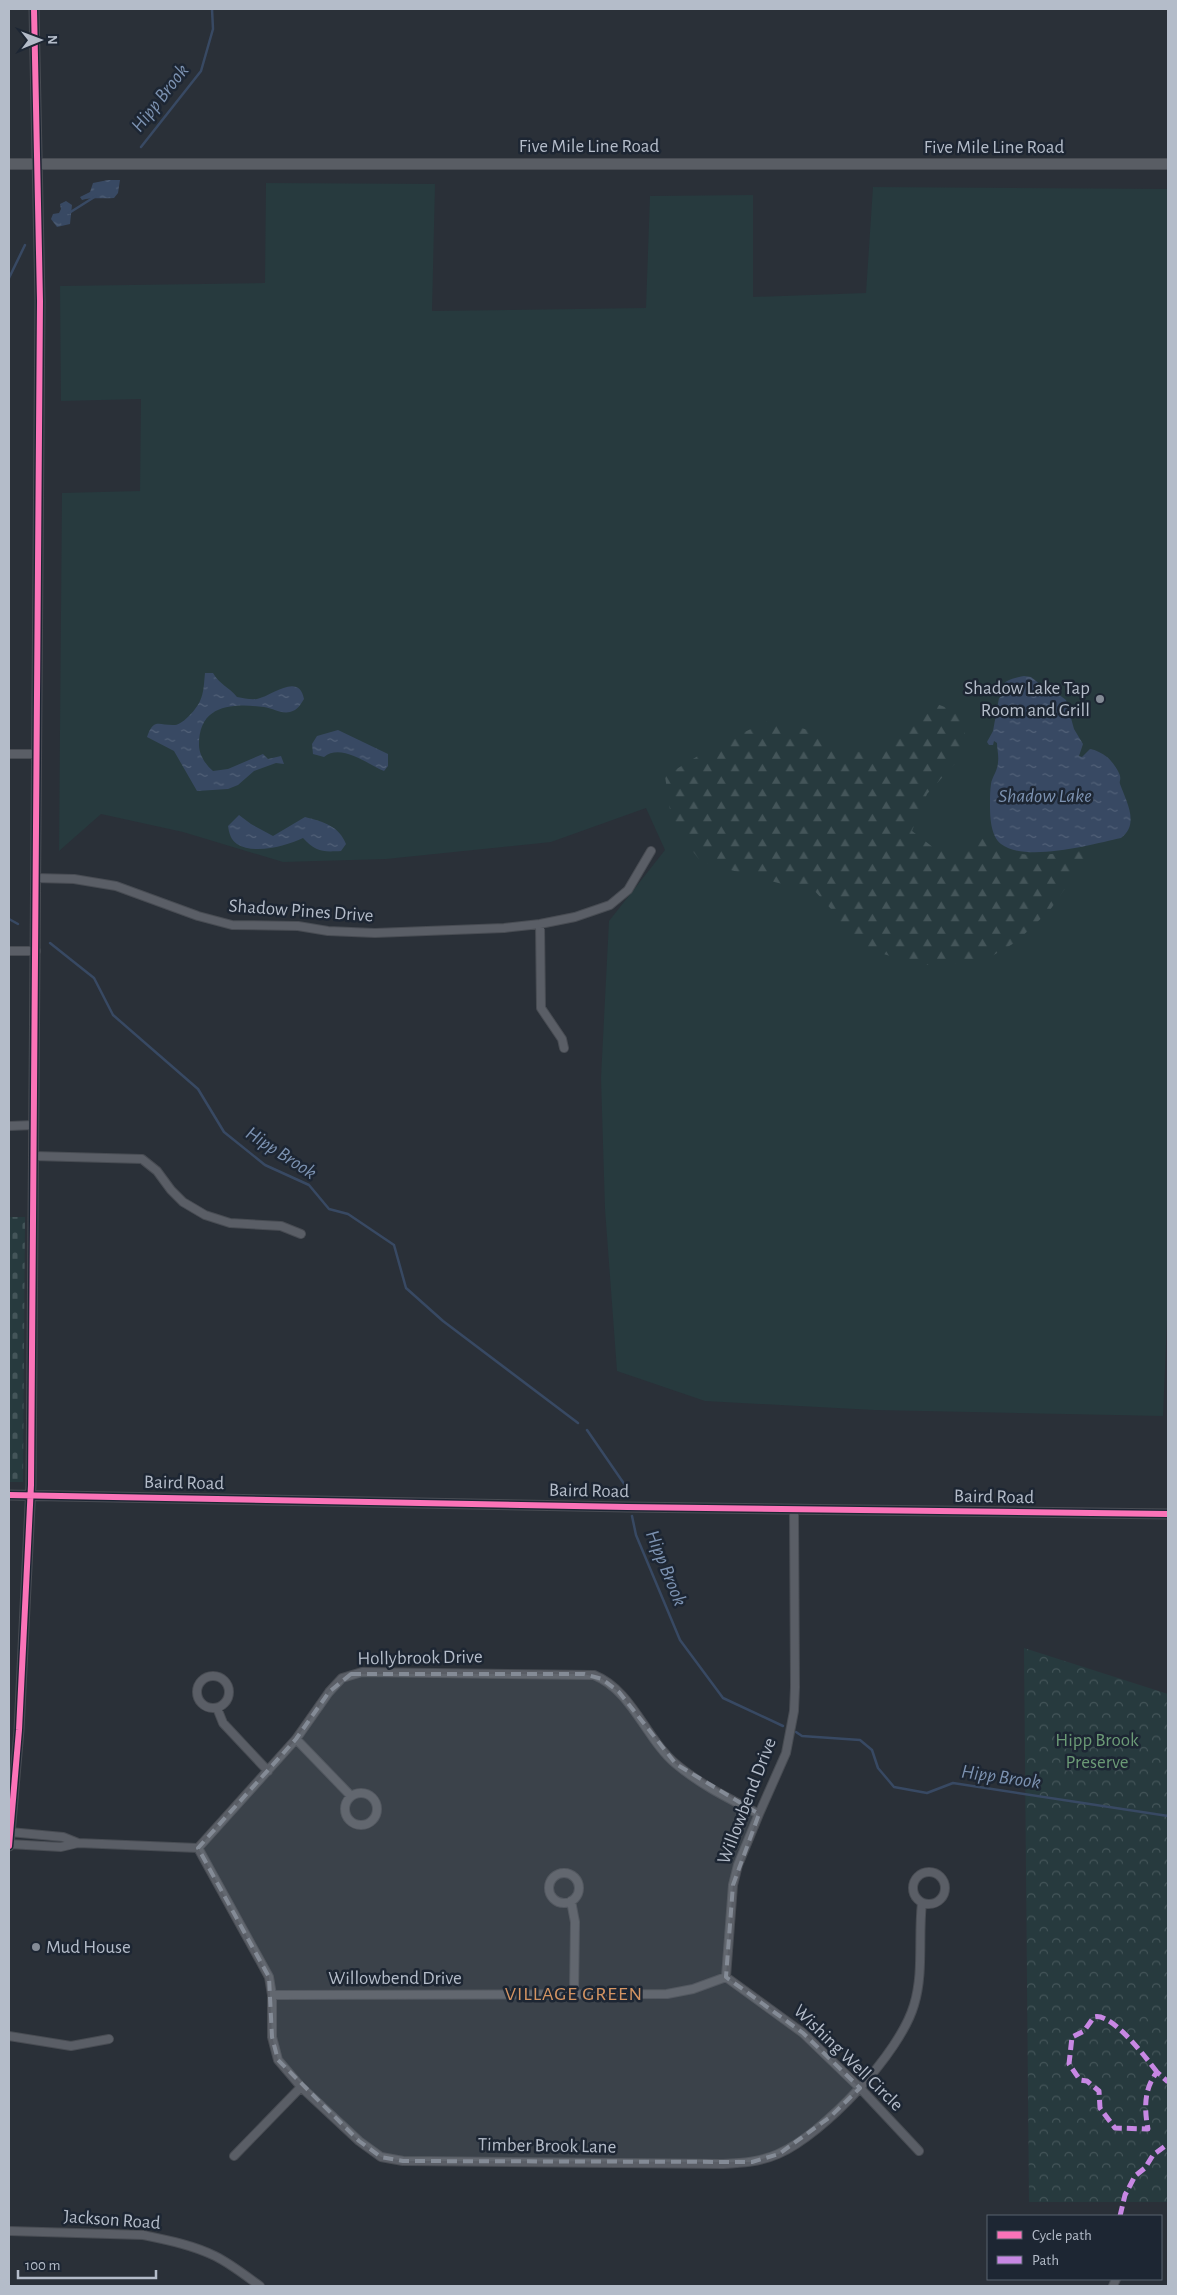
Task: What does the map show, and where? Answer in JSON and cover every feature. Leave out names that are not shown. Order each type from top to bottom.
[{"type":"main road","name":"Five Mile Line Road","points":[[9,164],[1168,164]]},
{"type":"street","points":[[9,1840],[19,1730],[30,1495],[40,300],[34,9]]},
{"type":"street","points":[[9,754],[36,754]]},
{"type":"street","name":"Shadow Pines Drive","points":[[36,878],[74,879],[116,886],[198,916],[232,925],[298,926],[328,931],[375,933],[504,928],[540,924],[591,913],[616,901],[628,890],[651,851]]},
{"type":"street","points":[[540,924],[541,1008],[562,1039],[564,1048]]},
{"type":"street","points":[[9,951],[36,951]]},
{"type":"street","points":[[9,1126],[34,1126]]},
{"type":"street","points":[[34,1156],[142,1160],[157,1171],[183,1202],[205,1215],[230,1223],[281,1226],[301,1234]]},
{"type":"street","name":"Baird Road","points":[[9,1495],[794,1510],[1168,1514]]},
{"type":"street","name":"Willowbend Drive","points":[[272,1995],[666,1994],[693,1989],[726,1977],[733,1885],[738,1865],[758,1814],[774,1783],[786,1753],[794,1711],[794,1510]]},
{"type":"street","name":"Hollybrook Drive","points":[[198,1848],[296,1739],[329,1692],[342,1678],[352,1674],[371,1672],[594,1676],[602,1679],[619,1692],[648,1733],[676,1764],[702,1783],[758,1814]]},
{"type":"street","points":[[209,1676],[220,1677],[229,1691],[226,1702],[217,1708],[207,1708],[197,1696],[197,1686],[209,1676]]},
{"type":"street","points":[[217,1708],[223,1723],[268,1771]]},
{"type":"street","points":[[296,1739],[351,1796]]},
{"type":"street","points":[[360,1793],[374,1799],[377,1808],[370,1822],[360,1824],[350,1820],[347,1816],[346,1806],[351,1796],[360,1793]]},
{"type":"street","points":[[9,1840],[63,1837],[78,1843]]},
{"type":"street","points":[[9,1840],[61,1847],[78,1843],[198,1848]]},
{"type":"street","name":"Timber Brook Lane","points":[[198,1848],[269,1977],[272,1995],[272,2037],[278,2060],[300,2087],[370,2150],[392,2160],[723,2164],[752,2162],[779,2154],[807,2137],[860,2088],[900,2036],[915,2004],[922,1903]]},
{"type":"street","name":"Timber Brook Lane","points":[[933,1872],[942,1878],[945,1888],[944,1894],[938,1902],[932,1904],[922,1903],[914,1896],[912,1885],[914,1880],[922,1873],[933,1872]]},
{"type":"street","points":[[572,1901],[575,1922],[574,1994]]},
{"type":"street","name":"Wishing Well Circle","points":[[726,1977],[803,2034],[860,2088],[920,2151]]},
{"type":"street","points":[[9,2036],[71,2046],[109,2039]]},
{"type":"street","points":[[234,2156],[300,2087]]},
{"type":"street","name":"Jackson Road","points":[[9,2230],[143,2235],[161,2239],[216,2256],[260,2286]]},
{"type":"highlighted area","points":[[351,1674],[584,1674],[602,1679],[619,1692],[676,1764],[759,1814],[733,1885],[726,1977],[803,2033],[860,2088],[830,2117],[779,2154],[752,2162],[403,2161],[381,2157],[359,2141],[278,2060],[272,2037],[269,1977],[198,1848],[296,1739],[329,1692]]},
{"type":"green space","points":[[266,183],[435,184],[432,311],[646,308],[650,196],[753,195],[753,297],[866,293],[873,187],[1168,189],[1168,1297],[1163,1416],[874,1410],[705,1401],[617,1371],[605,1209],[601,1078],[609,921],[665,850],[646,808],[551,842],[386,859],[283,862],[183,832],[101,814],[59,851],[62,493],[140,491],[141,399],[61,401],[60,286],[265,283]]},
{"type":"green space","points":[[937,704],[960,713],[966,738],[963,755],[927,794],[912,831],[934,848],[963,851],[972,839],[985,835],[1004,849],[1023,854],[1057,853],[1089,848],[1078,870],[1050,910],[1016,942],[980,963],[919,965],[874,951],[846,933],[831,909],[813,889],[782,884],[701,862],[672,824],[665,776],[711,748],[770,720],[824,734],[826,751],[875,752]]},
{"type":"green space","points":[[9,1217],[25,1217],[23,1482],[9,1482]]},
{"type":"green space","name":"Hipp Brook Preserve","points":[[1024,1648],[1168,1694],[1168,2202],[1029,2202]]},
{"type":"water","points":[[120,180],[118,193],[114,198],[82,200],[80,197],[90,192],[93,183]]},
{"type":"water","points":[[66,201],[72,205],[70,224],[57,227],[51,219],[53,214],[59,213],[61,209],[60,204]]},
{"type":"water","points":[[205,673],[213,673],[237,697],[257,699],[291,686],[297,687],[301,691],[304,699],[293,711],[283,712],[252,706],[219,709],[211,714],[200,732],[200,752],[205,763],[213,771],[228,769],[263,754],[268,759],[281,756],[284,764],[276,763],[254,771],[238,785],[228,789],[197,791],[174,751],[147,737],[155,725],[179,724],[190,715],[201,698]]},
{"type":"water","name":"Shadow Lake","points":[[1024,676],[1031,677],[1041,685],[1046,685],[1066,700],[1074,729],[1083,744],[1079,756],[1082,757],[1090,749],[1094,750],[1107,757],[1117,769],[1131,819],[1127,832],[1121,838],[1077,848],[1042,852],[1026,852],[1012,849],[997,840],[991,825],[990,791],[998,765],[997,743],[994,741],[993,745],[989,745],[987,742],[993,731],[999,698],[1004,695],[999,689],[1007,681]]},
{"type":"water","points":[[338,730],[388,754],[388,766],[384,771],[346,753],[331,753],[324,757],[313,754],[312,744],[317,736]]},
{"type":"water","points":[[239,815],[273,836],[305,817],[335,829],[346,844],[341,851],[324,851],[316,849],[303,838],[270,848],[253,849],[244,847],[233,840],[228,829],[228,826]]},
{"type":"waterway","name":"Hipp Brook","points":[[141,147],[201,71],[213,29],[212,9]]},
{"type":"waterway","name":"Hipp Brook","points":[[69,213],[96,196]]},
{"type":"waterway","name":"Hipp Brook","points":[[9,278],[25,245]]},
{"type":"waterway","name":"Hipp Brook","points":[[9,919],[18,924]]},
{"type":"waterway","name":"Hipp Brook","points":[[50,943],[94,978],[113,1015],[198,1089],[224,1132],[265,1165],[309,1185],[329,1209],[348,1214],[394,1245],[406,1288],[443,1321],[578,1423]]},
{"type":"waterway","name":"Hipp Brook","points":[[587,1430],[627,1488],[628,1495]]},
{"type":"waterway","name":"Hipp Brook","points":[[632,1516],[636,1535],[680,1640],[723,1698],[783,1726]]},
{"type":"waterway","name":"Hipp Brook","points":[[796,1732],[802,1736],[860,1740],[872,1750],[878,1768],[894,1787],[927,1793],[953,1783],[1168,1816]]},
{"type":"marked path","points":[[1157,2072],[1128,2037],[1101,2017],[1094,2017],[1084,2031],[1072,2037],[1069,2064],[1080,2080],[1087,2081],[1099,2091],[1100,2108],[1115,2128],[1148,2129],[1146,2114],[1147,2092],[1157,2072],[1168,2082]]},
{"type":"marked path","points":[[1120,2215],[1125,2195],[1135,2176],[1145,2168],[1153,2155],[1168,2144]]},
{"type":"cycle path","points":[[9,1846],[19,1730],[31,1485],[40,301],[34,9]]},
{"type":"cycle path","points":[[9,1495],[627,1507],[1168,1514]]},
{"type":"place","name":"Shadow Lake Tap Room and Grill","points":[[1100,699]]},
{"type":"place","name":"Mud House","points":[[36,1947]]},
{"type":"district","name":"VILLAGE GREEN","points":[[574,1994]]}]
